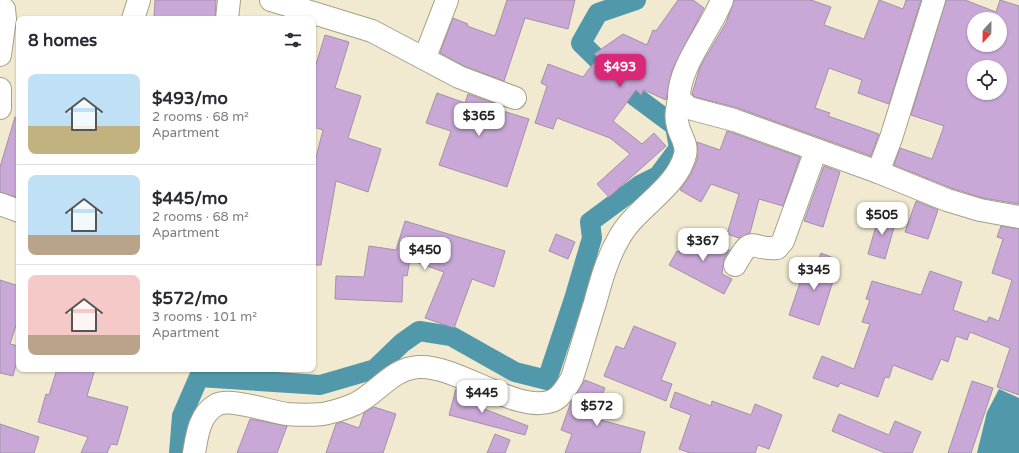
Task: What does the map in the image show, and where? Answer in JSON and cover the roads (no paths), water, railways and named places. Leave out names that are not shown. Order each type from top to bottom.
[{"type":"street","points":[[134,16],[139,0]]},
{"type":"street","points":[[227,16],[229,0]]},
{"type":"street","points":[[271,0],[372,31],[425,57],[460,77],[515,98]]},
{"type":"street","points":[[425,57],[448,0]]},
{"type":"street","points":[[194,453],[198,431],[207,413],[217,404],[227,403],[287,414],[323,414],[355,404],[403,370],[420,367],[446,371],[509,397],[534,403],[553,400],[564,392],[572,378],[606,267],[618,239],[634,218],[669,183],[680,168],[686,153],[685,141],[678,127],[676,112],[679,99],[679,87],[693,56],[716,17],[722,0]]},
{"type":"street","points":[[878,172],[893,131],[934,0]]},
{"type":"street","points":[[0,6],[4,9],[5,19],[0,55]]},
{"type":"street","points":[[0,89],[0,108]]},
{"type":"street","points":[[679,99],[689,108],[734,120],[878,172],[947,200],[980,210],[1019,216]]},
{"type":"street","points":[[735,265],[745,248],[753,244],[769,248],[777,248],[783,241],[816,150]]},
{"type":"street","points":[[0,204],[16,210]]},
{"type":"water","points":[[999,389],[1019,398],[1019,453],[977,453],[987,412]]},
{"type":"waterway","points":[[179,453],[182,416],[199,377],[320,385],[375,369],[402,343],[419,331],[451,336],[515,372],[547,380],[574,299],[592,238],[590,222],[640,185],[658,176],[679,148],[675,126],[636,97],[581,43],[598,13],[636,0]]}]
